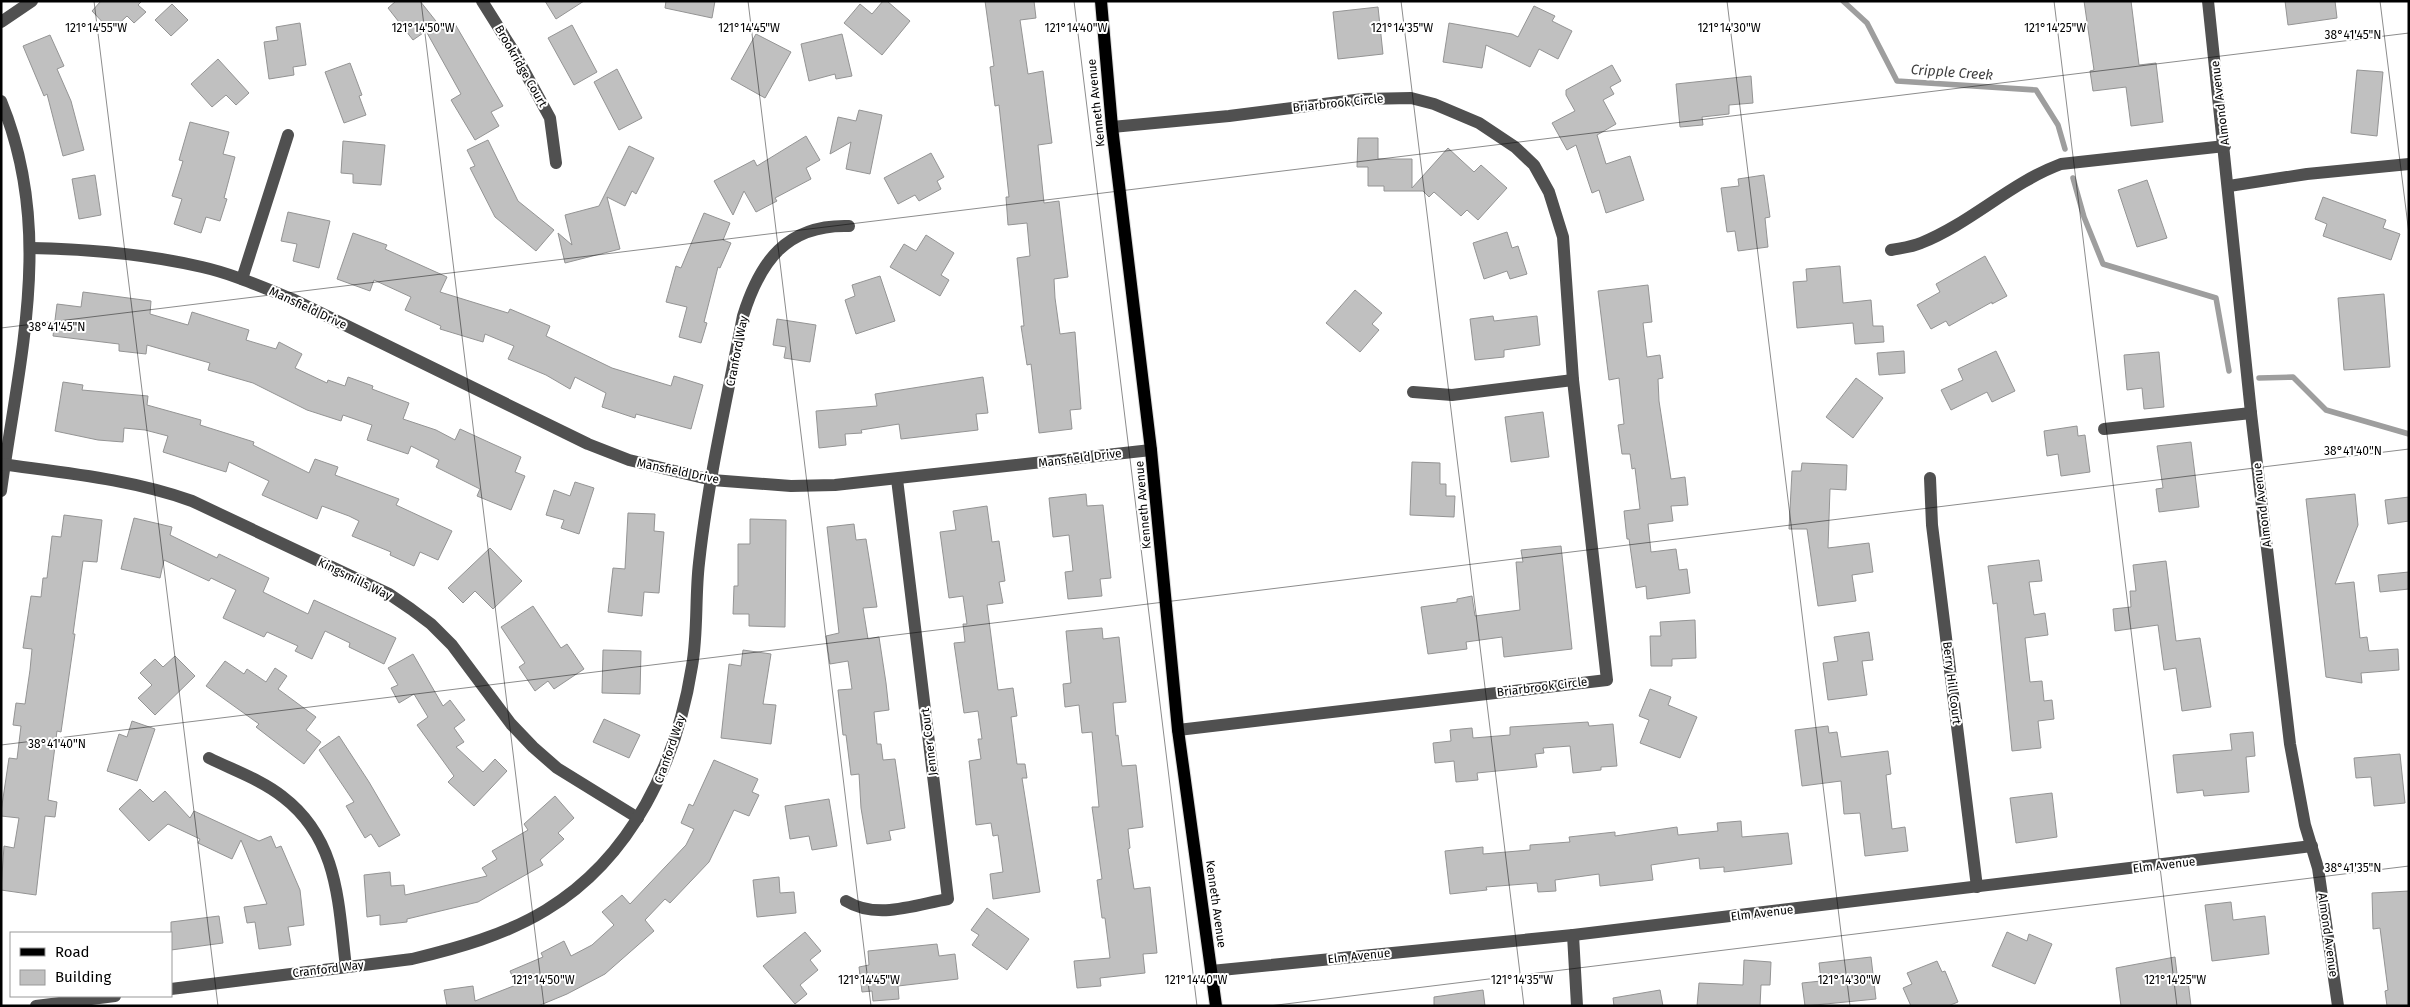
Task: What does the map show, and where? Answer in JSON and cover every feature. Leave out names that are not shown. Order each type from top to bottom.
[{"type":"main road","name":"Kenneth Avenue","points":[[1101,1],[1112,127],[1151,450],[1178,730],[1216,1006]]},
{"type":"street","points":[[1,22],[32,1]]},
{"type":"street","name":"Brookridge Court","points":[[482,1],[514,52],[550,118],[556,163]]},
{"type":"street","name":"Almond Avenue","points":[[2208,1],[2290,744],[2298,794],[2318,868],[2338,1006]]},
{"type":"street","name":"Briarbrook Circle","points":[[1112,127],[1230,116],[1363,99],[1411,98],[1453,111],[1487,127],[1515,147],[1534,165],[1549,192],[1563,237],[1573,380],[1606,680],[1178,730]]},
{"type":"street","points":[[1,101],[22,166],[28,200],[32,248],[30,292],[3,465],[1,491]]},
{"type":"street","points":[[242,279],[288,135]]},
{"type":"street","points":[[1891,250],[1921,243],[1972,216],[2036,174],[2061,164],[2225,146]]},
{"type":"street","points":[[2229,186],[2307,174],[2409,164]]},
{"type":"street","name":"Cranford Way","points":[[172,989],[412,959],[449,950],[512,927],[547,909],[593,872],[621,842],[654,791],[667,763],[686,698],[693,664],[698,564],[743,316],[754,284],[775,253],[796,237],[822,228],[849,226]]},
{"type":"street","name":"Mansfield Drive","points":[[32,248],[140,255],[203,267],[242,279],[292,299],[588,444],[657,468],[712,480],[791,486],[835,485],[1151,450]]},
{"type":"street","points":[[1413,392],[1452,395],[1573,380]]},
{"type":"street","points":[[2104,429],[2252,412]]},
{"type":"street","name":"Kingsmills Way","points":[[3,465],[135,484],[164,491],[192,501],[389,594],[431,624],[452,646],[511,724],[533,747],[557,768],[638,818]]},
{"type":"street","name":"Berry Hill Court","points":[[1930,478],[1932,525],[1977,887]]},
{"type":"street","name":"Jenner Court","points":[[846,901],[857,908],[880,911],[948,899],[897,479]]},
{"type":"street","points":[[209,758],[267,786],[283,796],[300,811],[313,828],[327,852],[335,879],[346,967]]},
{"type":"street","name":"Elm Avenue","points":[[1211,970],[1573,935],[2312,846]]},
{"type":"street","points":[[1573,935],[1577,1006]]},
{"type":"street","points":[[36,1006],[107,997]]},
{"type":"building","points":[[101,1],[142,1],[138,5],[146,12],[134,23],[127,16],[111,31],[92,11]]},
{"type":"building","points":[[396,1],[420,1],[443,30],[455,24],[503,106],[491,112],[499,126],[475,140],[451,100],[461,94],[426,31],[413,40],[388,8]]},
{"type":"building","points":[[545,1],[584,1],[556,19]]},
{"type":"building","points":[[666,1],[715,1],[712,18],[665,8]]},
{"type":"building","points":[[883,1],[887,1],[910,21],[882,55],[844,23],[860,4],[872,14]]},
{"type":"building","points":[[985,1],[1034,1],[1036,18],[1020,20],[1028,74],[1043,71],[1052,143],[1038,145],[1044,203],[1059,201],[1068,277],[1054,279],[1060,334],[1075,332],[1081,409],[1070,410],[1072,429],[1039,433],[1031,364],[1027,365],[1021,326],[1024,326],[1017,258],[1030,256],[1027,223],[1008,225],[1006,197],[1009,197],[999,105],[995,106],[990,67],[994,66]]},
{"type":"building","points":[[2084,1],[2131,1],[2139,65],[2156,63],[2163,122],[2131,126],[2126,87],[2093,91],[2090,71],[2094,70]]},
{"type":"building","points":[[2285,1],[2335,1],[2337,18],[2288,25]]},
{"type":"building","points":[[172,4],[188,20],[171,36],[155,20]]},
{"type":"building","points":[[1534,6],[1555,16],[1552,21],[1572,31],[1558,59],[1539,49],[1530,67],[1486,45],[1482,68],[1443,62],[1449,23],[1512,34],[1518,37]]},
{"type":"building","points":[[1378,7],[1383,54],[1338,59],[1333,12]]},
{"type":"building","points":[[300,23],[306,65],[293,67],[294,75],[269,79],[264,42],[278,40],[276,27]]},
{"type":"building","points":[[572,25],[597,72],[574,85],[548,38]]},
{"type":"building","points":[[756,34],[791,52],[765,98],[731,79]]},
{"type":"building","points":[[842,34],[852,76],[836,79],[835,74],[809,81],[801,44]]},
{"type":"building","points":[[50,35],[64,66],[57,69],[71,101],[84,150],[63,156],[47,94],[44,96],[23,46]]},
{"type":"building","points":[[218,59],[249,93],[236,105],[226,95],[212,107],[191,84]]},
{"type":"building","points":[[350,63],[362,95],[359,96],[366,115],[344,123],[325,72]]},
{"type":"building","points":[[1612,65],[1621,81],[1610,87],[1614,94],[1603,100],[1616,124],[1597,135],[1606,164],[1630,156],[1644,200],[1606,213],[1599,190],[1592,193],[1576,145],[1567,150],[1552,123],[1575,111],[1566,95],[1566,90]]},
{"type":"building","points":[[617,69],[642,118],[619,130],[594,82]]},
{"type":"building","points":[[2357,70],[2383,72],[2377,136],[2351,133]]},
{"type":"building","points":[[1751,76],[1753,103],[1729,105],[1729,114],[1702,117],[1703,125],[1680,127],[1676,84]]},
{"type":"building","points":[[859,110],[882,115],[870,174],[846,169],[851,142],[830,154],[838,117],[856,121]]},
{"type":"building","points":[[190,122],[229,132],[223,154],[235,157],[224,198],[227,199],[220,221],[206,217],[201,233],[174,224],[182,199],[172,196],[183,161],[179,160]]},
{"type":"building","points":[[806,136],[820,160],[806,168],[811,179],[775,198],[777,201],[756,212],[744,191],[733,215],[714,181],[754,160],[757,166]]},
{"type":"building","points":[[1358,138],[1378,138],[1378,159],[1412,159],[1412,188],[1448,148],[1474,172],[1481,165],[1507,188],[1478,220],[1467,210],[1461,216],[1434,192],[1429,197],[1423,191],[1384,191],[1384,186],[1368,186],[1368,167],[1357,167]]},
{"type":"building","points":[[488,140],[518,201],[554,230],[536,251],[495,217],[470,168],[475,166],[467,150]]},
{"type":"building","points":[[343,141],[385,145],[381,185],[353,183],[353,174],[341,173]]},
{"type":"building","points":[[629,146],[654,158],[636,194],[632,191],[625,206],[607,197],[620,249],[565,263],[558,233],[572,245],[565,215],[599,206]]},
{"type":"building","points":[[931,153],[944,177],[937,181],[941,189],[919,201],[915,195],[898,204],[884,178]]},
{"type":"building","points":[[95,175],[101,215],[79,219],[72,179]]},
{"type":"building","points":[[1764,175],[1770,217],[1765,218],[1768,247],[1738,251],[1735,231],[1727,232],[1721,188],[1739,186],[1738,179]]},
{"type":"building","points":[[2147,180],[2167,238],[2137,247],[2118,190]]},
{"type":"building","points":[[2323,197],[2386,220],[2383,228],[2400,234],[2391,260],[2323,236],[2327,224],[2315,219]]},
{"type":"building","points":[[288,212],[330,221],[319,268],[293,261],[297,244],[281,241]]},
{"type":"building","points":[[704,213],[730,223],[723,240],[731,243],[720,268],[718,267],[704,322],[707,323],[701,343],[679,337],[687,307],[666,302],[676,266],[681,268]]},
{"type":"building","points":[[1507,232],[1512,248],[1518,246],[1527,274],[1510,279],[1507,271],[1484,279],[1473,243]]},
{"type":"building","points":[[353,233],[387,245],[385,249],[447,277],[440,292],[508,313],[510,309],[550,326],[546,336],[612,368],[671,386],[674,376],[703,385],[691,429],[636,414],[635,418],[602,407],[606,393],[575,377],[570,389],[546,375],[508,359],[514,346],[485,334],[483,342],[440,329],[441,326],[405,310],[411,297],[374,280],[370,291],[337,279]]},
{"type":"building","points":[[926,235],[954,253],[941,275],[949,280],[940,296],[890,267],[904,244],[916,251]]},
{"type":"building","points":[[1985,256],[2007,296],[1992,304],[1992,302],[1949,326],[1946,321],[1931,329],[1917,305],[1940,292],[1936,284]]},
{"type":"building","points":[[1840,266],[1843,303],[1871,300],[1873,326],[1883,326],[1884,342],[1855,344],[1853,323],[1797,328],[1793,282],[1807,281],[1806,269]]},
{"type":"building","points":[[880,276],[895,321],[856,334],[845,300],[855,296],[852,285]]},
{"type":"building","points":[[1648,285],[1652,322],[1643,323],[1647,357],[1660,355],[1663,378],[1658,379],[1659,401],[1671,479],[1685,477],[1688,505],[1671,506],[1673,521],[1648,524],[1651,552],[1676,549],[1679,570],[1687,569],[1690,593],[1647,599],[1646,586],[1636,588],[1629,539],[1627,539],[1624,511],[1640,509],[1635,468],[1632,469],[1630,454],[1622,454],[1618,425],[1624,424],[1619,378],[1609,380],[1598,291]]},
{"type":"building","points":[[1355,290],[1382,313],[1372,324],[1379,330],[1360,352],[1326,323]]},
{"type":"building","points":[[83,292],[151,301],[150,314],[188,325],[192,312],[249,330],[246,340],[276,349],[279,342],[302,354],[295,368],[327,383],[328,380],[345,386],[348,377],[373,386],[372,389],[409,403],[403,419],[436,430],[455,440],[460,429],[521,457],[515,472],[525,476],[511,510],[477,496],[480,489],[436,467],[439,460],[411,446],[408,454],[367,440],[372,425],[343,415],[341,421],[307,410],[253,383],[208,370],[210,363],[147,345],[146,354],[119,351],[119,344],[53,336],[57,304],[81,307]]},
{"type":"building","points":[[2384,294],[2390,367],[2344,370],[2338,298]]},
{"type":"building","points":[[1493,316],[1494,321],[1537,316],[1540,345],[1504,350],[1504,357],[1475,360],[1470,319]]},
{"type":"building","points":[[777,319],[816,325],[810,362],[784,358],[786,347],[773,345]]},
{"type":"building","points":[[1904,351],[1905,373],[1879,375],[1877,353]]},
{"type":"building","points":[[1996,351],[2015,391],[1992,402],[1987,392],[1951,410],[1941,390],[1963,380],[1958,369]]},
{"type":"building","points":[[2159,352],[2164,407],[2144,409],[2142,388],[2127,390],[2124,355]]},
{"type":"building","points":[[983,377],[988,413],[976,414],[978,430],[901,439],[899,424],[861,430],[862,433],[845,434],[846,445],[819,448],[816,411],[877,406],[875,394]]},
{"type":"building","points":[[1856,378],[1883,398],[1853,438],[1826,417]]},
{"type":"building","points":[[63,382],[83,385],[82,390],[148,396],[147,405],[201,420],[200,425],[254,442],[253,445],[309,473],[315,459],[338,467],[335,475],[399,499],[396,505],[452,531],[438,560],[420,552],[414,566],[390,555],[391,552],[352,536],[359,521],[349,516],[322,506],[317,519],[262,495],[269,481],[229,462],[226,472],[163,452],[168,436],[145,430],[124,428],[123,442],[98,440],[55,431]]},
{"type":"building","points":[[1543,412],[1549,457],[1511,462],[1505,417]]},
{"type":"building","points":[[2077,426],[2078,436],[2085,435],[2090,472],[2061,476],[2058,454],[2047,456],[2044,431]]},
{"type":"building","points":[[2191,442],[2199,507],[2159,512],[2156,489],[2163,488],[2157,446]]},
{"type":"building","points":[[1412,462],[1440,463],[1440,484],[1446,484],[1446,496],[1455,496],[1454,517],[1410,515]]},
{"type":"building","points":[[1802,463],[1847,465],[1846,490],[1830,489],[1828,548],[1869,543],[1873,572],[1852,575],[1856,601],[1818,606],[1807,529],[1789,529],[1792,471],[1801,471]]},
{"type":"building","points":[[575,482],[594,488],[579,534],[561,528],[564,520],[546,515],[554,490],[570,496]]},
{"type":"building","points":[[1086,494],[1087,506],[1103,505],[1111,578],[1100,579],[1102,596],[1068,599],[1065,572],[1073,571],[1069,535],[1053,537],[1049,498]]},
{"type":"building","points":[[2355,494],[2358,525],[2335,584],[2354,582],[2360,638],[2367,637],[2369,651],[2398,649],[2399,670],[2361,673],[2362,683],[2326,677],[2306,499]]},
{"type":"building","points":[[2409,497],[2409,521],[2388,524],[2385,500]]},
{"type":"building","points":[[987,506],[992,542],[999,541],[1005,581],[999,582],[1003,603],[987,605],[998,690],[1013,688],[1017,716],[1011,717],[1017,764],[1025,764],[1027,778],[1022,778],[1040,892],[993,899],[990,874],[1003,872],[998,835],[993,836],[991,823],[976,825],[969,761],[981,759],[978,739],[982,739],[978,711],[964,713],[954,643],[965,642],[963,624],[967,624],[963,596],[949,598],[940,532],[956,530],[953,511]]},
{"type":"building","points":[[628,513],[655,514],[654,531],[664,532],[659,593],[644,592],[642,616],[608,612],[613,568],[625,569]]},
{"type":"building","points":[[64,515],[102,520],[97,562],[83,561],[61,732],[57,731],[48,800],[57,802],[55,817],[45,816],[36,895],[1,890],[4,846],[14,848],[19,818],[1,816],[1,812],[9,758],[17,759],[21,726],[13,725],[16,703],[25,704],[30,670],[32,649],[23,648],[31,596],[41,597],[43,578],[47,578],[52,536],[61,537]]},
{"type":"building","points":[[134,518],[172,527],[170,535],[217,558],[219,554],[269,578],[263,592],[308,614],[314,600],[396,638],[384,664],[349,647],[350,643],[325,631],[312,659],[295,651],[298,646],[267,632],[264,637],[223,618],[236,590],[211,578],[209,581],[164,560],[160,578],[121,569]]},
{"type":"building","points":[[750,519],[786,520],[785,627],[749,626],[749,614],[733,614],[734,586],[738,586],[738,544],[750,544]]},
{"type":"building","points":[[854,524],[856,540],[866,539],[877,607],[863,608],[868,639],[879,637],[889,710],[874,712],[877,744],[881,744],[883,760],[895,759],[905,828],[889,831],[891,840],[867,844],[861,808],[859,774],[851,775],[846,735],[843,735],[838,690],[852,689],[848,661],[830,664],[826,636],[839,633],[827,527]]},
{"type":"building","points":[[1561,546],[1572,649],[1504,657],[1502,637],[1466,642],[1467,649],[1428,654],[1421,607],[1457,602],[1457,599],[1472,596],[1475,616],[1520,610],[1516,562],[1523,562],[1521,550]]},
{"type":"building","points":[[490,548],[522,581],[493,609],[475,591],[463,603],[448,588]]},
{"type":"building","points":[[2039,560],[2042,581],[2029,582],[2034,615],[2045,613],[2048,635],[2025,638],[2030,682],[2042,681],[2044,701],[2052,700],[2054,719],[2038,721],[2041,748],[2012,751],[1997,603],[1993,604],[1988,566]]},
{"type":"building","points":[[2166,561],[2176,641],[2200,638],[2211,707],[2182,711],[2176,668],[2164,670],[2158,625],[2115,631],[2113,609],[2131,607],[2130,591],[2136,591],[2133,565]]},
{"type":"building","points":[[2409,572],[2409,589],[2380,592],[2378,575]]},
{"type":"building","points":[[533,606],[561,648],[567,644],[584,669],[554,689],[548,681],[535,691],[519,667],[525,663],[501,627]]},
{"type":"building","points":[[1695,620],[1696,658],[1672,659],[1672,666],[1651,666],[1650,636],[1661,636],[1660,622]]},
{"type":"building","points":[[1102,628],[1103,639],[1119,637],[1126,702],[1113,703],[1116,736],[1118,735],[1122,766],[1136,765],[1143,827],[1128,829],[1130,848],[1128,849],[1134,889],[1150,887],[1157,953],[1143,954],[1145,973],[1100,978],[1101,986],[1077,988],[1074,961],[1110,958],[1105,918],[1102,918],[1097,880],[1102,879],[1092,807],[1099,807],[1092,732],[1082,733],[1079,705],[1065,707],[1063,684],[1071,683],[1066,631]]},
{"type":"building","points":[[1869,632],[1873,660],[1862,661],[1867,695],[1828,700],[1823,663],[1838,661],[1834,637]]},
{"type":"building","points":[[603,650],[641,651],[640,694],[602,693]]},
{"type":"building","points":[[743,650],[771,654],[763,704],[776,705],[771,744],[721,738],[729,664],[741,666]]},
{"type":"building","points":[[413,654],[443,706],[450,700],[465,720],[454,728],[464,742],[456,747],[483,772],[495,759],[507,771],[474,806],[448,782],[454,776],[417,725],[428,717],[414,694],[399,703],[391,688],[398,685],[388,668]]},
{"type":"building","points":[[175,656],[195,676],[155,715],[138,698],[152,685],[140,673],[155,659],[163,667]]},
{"type":"building","points":[[225,661],[244,674],[247,669],[266,682],[275,668],[287,676],[278,689],[316,717],[306,730],[321,742],[304,764],[256,727],[259,724],[206,686]]},
{"type":"building","points":[[1650,689],[1671,697],[1668,705],[1697,717],[1680,758],[1640,743],[1649,720],[1639,716]]},
{"type":"building","points":[[604,719],[640,735],[629,758],[593,742]]},
{"type":"building","points":[[132,721],[155,729],[137,781],[107,771],[119,734],[127,737]]},
{"type":"building","points":[[1588,722],[1589,726],[1613,724],[1617,766],[1601,767],[1601,770],[1573,773],[1570,746],[1543,748],[1544,753],[1535,754],[1537,767],[1477,773],[1478,780],[1456,782],[1454,761],[1435,763],[1433,743],[1451,741],[1450,730],[1472,728],[1473,738],[1510,735],[1510,727]]},
{"type":"building","points":[[1828,726],[1829,733],[1837,732],[1841,757],[1888,751],[1891,774],[1886,775],[1892,829],[1905,827],[1908,851],[1865,856],[1860,813],[1844,814],[1841,781],[1802,786],[1795,730]]},
{"type":"building","points":[[2253,732],[2255,756],[2246,757],[2249,792],[2204,796],[2203,790],[2177,793],[2173,755],[2232,750],[2230,734]]},
{"type":"building","points":[[339,736],[400,835],[379,847],[371,834],[365,838],[346,806],[354,802],[319,750]]},
{"type":"building","points":[[2400,754],[2405,803],[2374,806],[2371,777],[2356,778],[2354,758]]},
{"type":"building","points":[[714,760],[758,779],[752,792],[759,795],[749,816],[734,810],[709,862],[670,903],[665,899],[645,920],[654,931],[605,974],[567,994],[538,1006],[447,1006],[444,990],[473,986],[475,1001],[516,985],[510,971],[543,957],[541,953],[564,941],[571,956],[592,945],[614,925],[602,912],[622,895],[630,904],[686,845],[694,829],[681,823],[689,804],[693,806]]},
{"type":"building","points":[[140,789],[153,802],[165,791],[190,818],[194,811],[259,841],[271,836],[276,848],[281,846],[300,890],[304,925],[288,927],[291,945],[259,949],[255,922],[247,923],[244,907],[267,904],[241,840],[232,859],[198,843],[200,839],[168,824],[149,841],[119,809]]},
{"type":"building","points":[[2052,793],[2057,837],[2016,843],[2010,798]]},
{"type":"building","points":[[555,796],[574,818],[558,833],[564,839],[540,860],[543,865],[478,902],[407,919],[407,922],[380,925],[380,915],[367,917],[364,875],[390,872],[391,886],[404,885],[405,895],[487,876],[482,868],[497,859],[492,851],[528,830],[524,824]]},
{"type":"building","points":[[829,799],[837,846],[812,850],[809,836],[790,839],[785,806]]},
{"type":"building","points":[[1741,821],[1742,837],[1788,833],[1792,864],[1724,872],[1724,867],[1700,869],[1699,858],[1651,865],[1653,880],[1600,886],[1599,874],[1555,880],[1556,891],[1538,892],[1537,883],[1486,887],[1487,890],[1450,894],[1445,851],[1483,847],[1483,854],[1530,850],[1530,845],[1570,842],[1569,837],[1615,832],[1615,836],[1677,827],[1678,835],[1718,831],[1717,823]]},
{"type":"building","points":[[779,877],[780,893],[794,892],[796,913],[757,917],[753,880]]},
{"type":"building","points":[[2409,891],[2409,1006],[2387,1006],[2385,991],[2388,990],[2380,928],[2373,929],[2372,893]]},
{"type":"building","points":[[2231,902],[2233,920],[2265,916],[2269,954],[2212,961],[2205,905]]},
{"type":"building","points":[[987,908],[1029,939],[1007,970],[972,945],[979,935],[971,930]]},
{"type":"building","points":[[219,916],[223,943],[172,950],[171,922]]},
{"type":"building","points":[[805,932],[821,951],[810,960],[818,970],[800,985],[807,994],[795,1004],[763,966]]},
{"type":"building","points":[[2007,932],[2027,941],[2029,934],[2052,944],[2035,984],[1992,966]]},
{"type":"building","points":[[937,944],[939,956],[955,954],[958,979],[898,986],[899,999],[873,1001],[872,991],[862,992],[859,967],[869,965],[868,951]]},
{"type":"building","points":[[1871,957],[1876,999],[1805,1006],[1802,983],[1821,981],[1819,963]]},
{"type":"building","points":[[2175,957],[2178,982],[2188,981],[2191,1006],[2121,1006],[2116,968]]},
{"type":"building","points":[[1744,960],[1771,962],[1770,985],[1761,985],[1760,1006],[1697,1006],[1699,983],[1743,985]]},
{"type":"building","points":[[1937,961],[1942,972],[1945,971],[1958,1002],[1948,1006],[1911,1006],[1903,988],[1912,984],[1907,973]]},
{"type":"building","points":[[1483,990],[1485,1006],[1434,1006],[1434,997]]},
{"type":"building","points":[[1660,990],[1663,1006],[1614,1006],[1613,998]]},
{"type":"waterway","name":"Cripple Creek","points":[[1843,1],[1867,23],[1897,81],[2036,90],[2058,125],[2065,149]]},
{"type":"waterway","name":"Cripple Creek","points":[[2073,178],[2084,217],[2103,264],[2216,298],[2229,371]]},
{"type":"waterway","name":"Cripple Creek","points":[[2259,378],[2293,377],[2326,410],[2409,434]]}]
